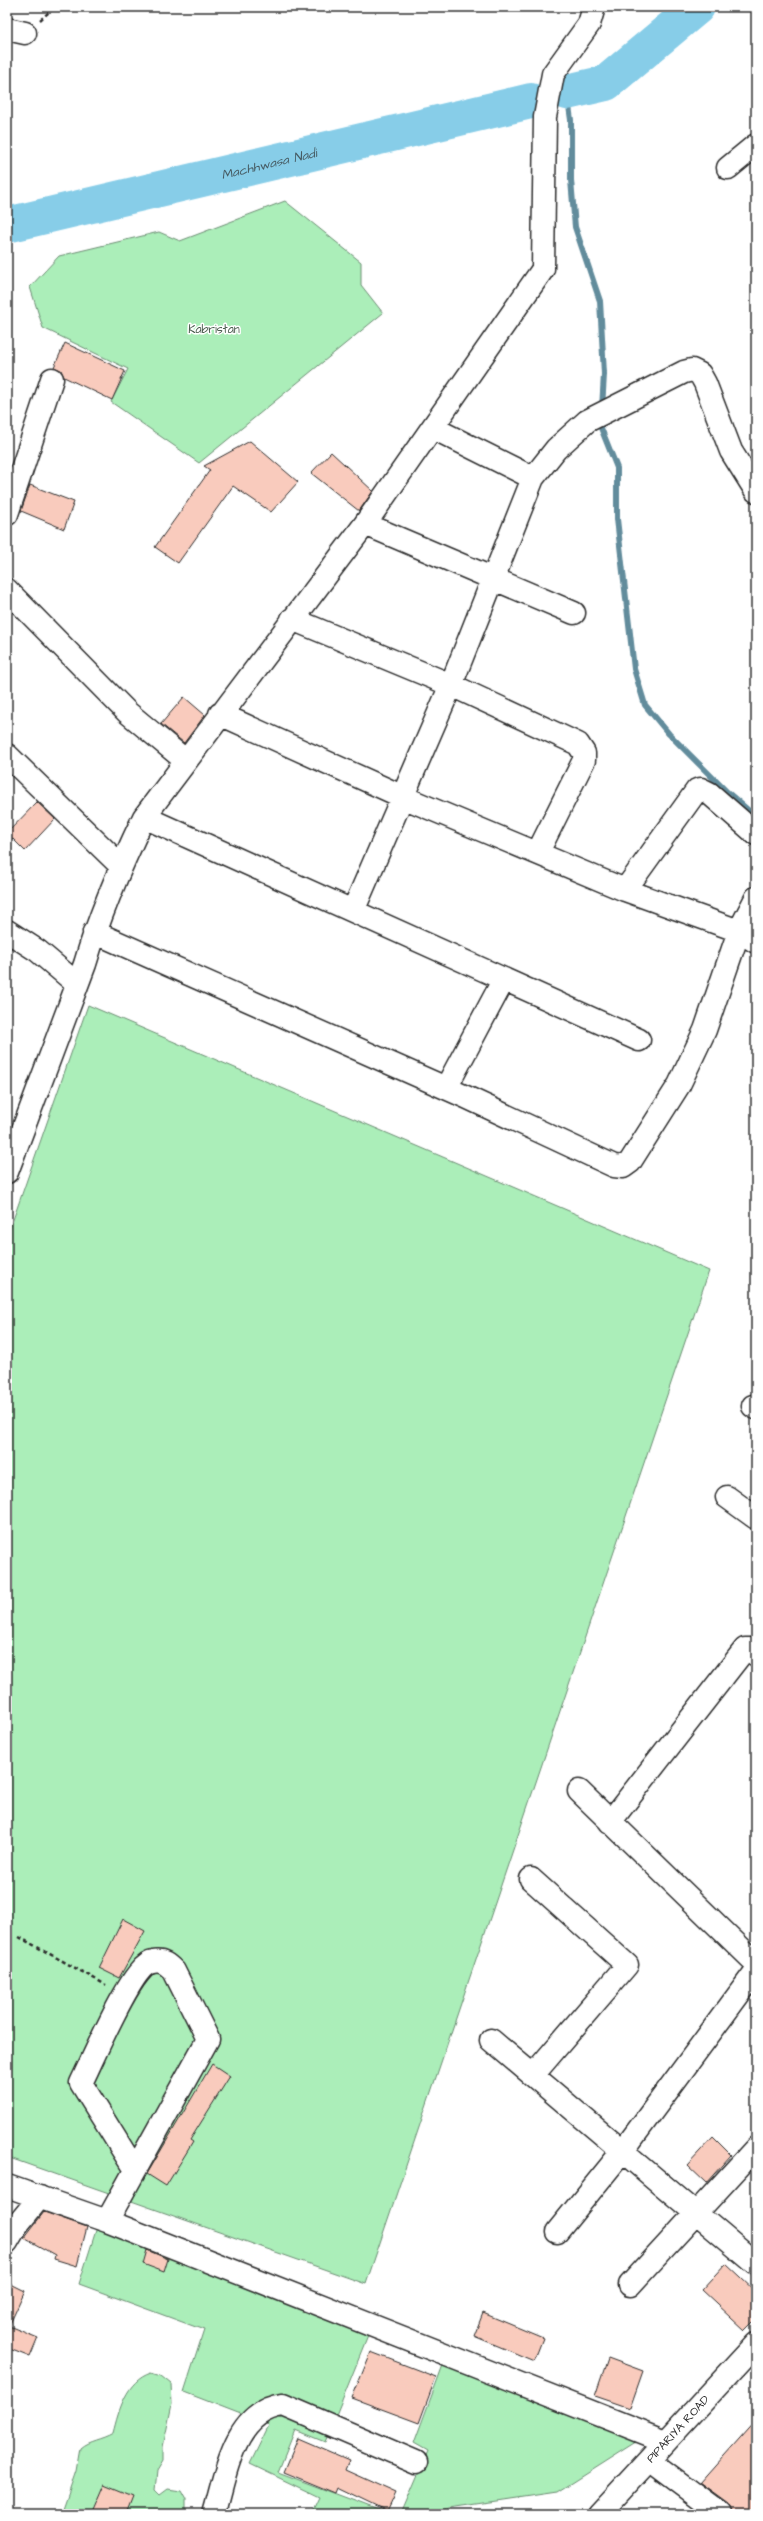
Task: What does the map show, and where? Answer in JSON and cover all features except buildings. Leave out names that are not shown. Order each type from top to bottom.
[{"type":"street","points":[[7,1172],[77,984],[94,932],[121,866],[144,817],[220,714],[365,524],[543,269],[545,117],[553,74],[589,24],[594,7]]},
{"type":"street","points":[[728,168],[756,145]]},
{"type":"street","points":[[353,910],[451,685],[533,478],[556,449],[602,414],[684,372],[692,370],[698,373],[710,392],[731,451],[756,491]]},
{"type":"street","points":[[7,514],[52,379]]},
{"type":"street","points":[[433,428],[533,478]]},
{"type":"street","points":[[365,524],[574,613]]},
{"type":"street","points":[[7,590],[127,712],[186,761]]},
{"type":"street","points":[[292,619],[451,685],[575,742],[584,753],[584,760],[538,852]]},
{"type":"street","points":[[220,714],[402,796],[538,852],[625,890],[747,937]]},
{"type":"street","points":[[7,755],[121,866]]},
{"type":"street","points":[[625,890],[697,790],[701,789],[709,793],[756,834]]},
{"type":"street","points":[[144,817],[639,1040]]},
{"type":"street","points":[[94,932],[446,1088],[614,1166],[623,1167],[630,1162],[642,1147],[679,1085],[747,937],[756,898]]},
{"type":"street","points":[[7,931],[38,951],[77,984]]},
{"type":"street","points":[[446,1088],[504,979]]},
{"type":"street","points":[[727,1497],[756,1518]]},
{"type":"street","points":[[610,1822],[745,1650],[750,1648],[756,1655]]},
{"type":"street","points":[[579,1791],[756,1963]]},
{"type":"street","points":[[531,1879],[627,1965],[533,2075]]},
{"type":"street","points":[[107,2221],[208,2039],[174,1971],[166,1962],[152,1961],[139,1971],[124,1995],[82,2083],[135,2170]]},
{"type":"street","points":[[558,2232],[622,2152],[756,1971]]},
{"type":"street","points":[[491,2040],[622,2152],[696,2211],[756,2264]]},
{"type":"street","points":[[630,2285],[696,2211],[756,2148]]},
{"type":"street","points":[[7,2186],[107,2221],[665,2441]]},
{"type":"street","points":[[7,2242],[17,2225],[40,2197]]},
{"type":"street","name":"PIPARIYA ROAD","points":[[616,2514],[654,2463],[665,2441],[756,2344]]},
{"type":"street","name":"PIPARIYA ROAD","points":[[599,2514],[654,2463],[756,2362]]},
{"type":"street","points":[[214,2514],[238,2436],[256,2416],[271,2407],[283,2405],[416,2462]]},
{"type":"street","points":[[654,2463],[721,2514]]},
{"type":"path","points":[[19,1937],[124,1995]]},
{"type":"green space","name":"Kabristan","points":[[285,201],[361,262],[361,285],[383,313],[199,463],[111,402],[128,369],[43,328],[30,287],[59,256],[159,232],[180,241]]},
{"type":"green space","points":[[88,1005],[709,1271],[366,2284],[7,2157],[7,1237]]},
{"type":"green space","points":[[98,2224],[643,2438],[558,2492],[450,2508],[435,2514],[401,2514],[428,2451],[414,2443],[443,2365],[368,2336],[325,2442],[295,2430],[278,2472],[389,2514],[311,2514],[319,2497],[250,2464],[269,2425],[184,2392],[204,2330],[79,2284]]},
{"type":"green space","points":[[151,2373],[161,2376],[171,2384],[172,2404],[163,2447],[163,2461],[157,2471],[155,2490],[160,2495],[168,2489],[181,2491],[186,2500],[186,2514],[61,2514],[76,2471],[80,2448],[87,2443],[113,2433],[121,2406],[130,2389],[142,2377]]},
{"type":"waterway","name":"Machhwasa Nadi","points":[[567,92],[606,83],[697,7]]},
{"type":"waterway","points":[[567,92],[571,120],[571,180],[575,227],[600,301],[604,374],[602,409]]},
{"type":"waterway","name":"Machhwasa Nadi","points":[[7,225],[531,101]]},
{"type":"waterway","points":[[601,420],[601,428],[617,468],[617,519],[634,669],[645,705],[669,734],[727,792],[756,817]]}]
